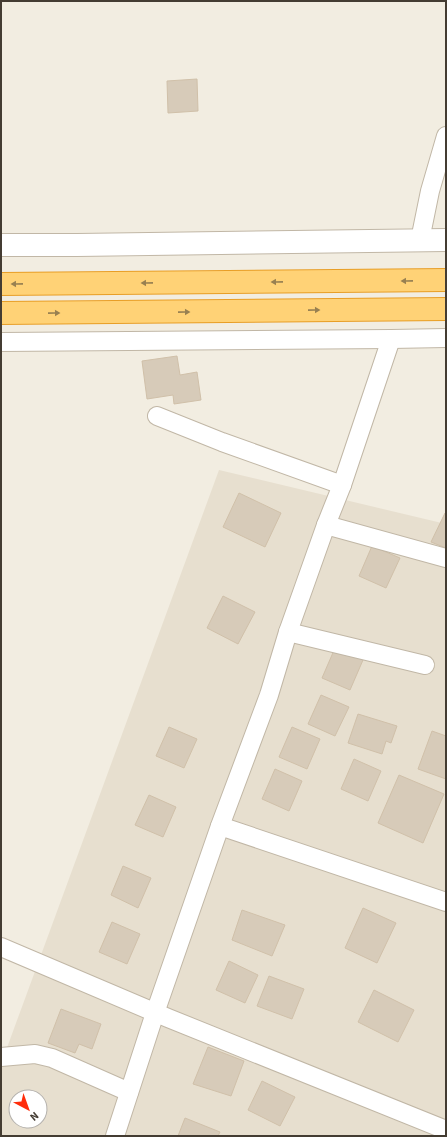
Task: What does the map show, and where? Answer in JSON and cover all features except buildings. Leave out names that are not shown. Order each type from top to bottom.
[{"type":"highway","points":[[1,284],[446,280]]},
{"type":"highway","points":[[1,313],[446,309]]},
{"type":"street","points":[[420,240],[430,191],[446,136]]},
{"type":"street","points":[[1,244],[77,246],[446,240]]},
{"type":"street","points":[[1,342],[446,338]]},
{"type":"street","points":[[115,1136],[155,1013],[220,826],[269,694],[288,632],[326,525],[342,485],[391,339]]},
{"type":"street","points":[[157,416],[222,442],[342,485]]},
{"type":"street","points":[[326,525],[446,558]]},
{"type":"street","points":[[288,632],[425,664]]},
{"type":"street","points":[[220,826],[446,902]]},
{"type":"street","points":[[1,947],[155,1013],[446,1130]]},
{"type":"street","points":[[1,1057],[35,1054],[52,1058],[129,1092]]},
{"type":"shaded area","points":[[219,470],[446,524],[446,1136],[1,1136],[1,1064]]}]
